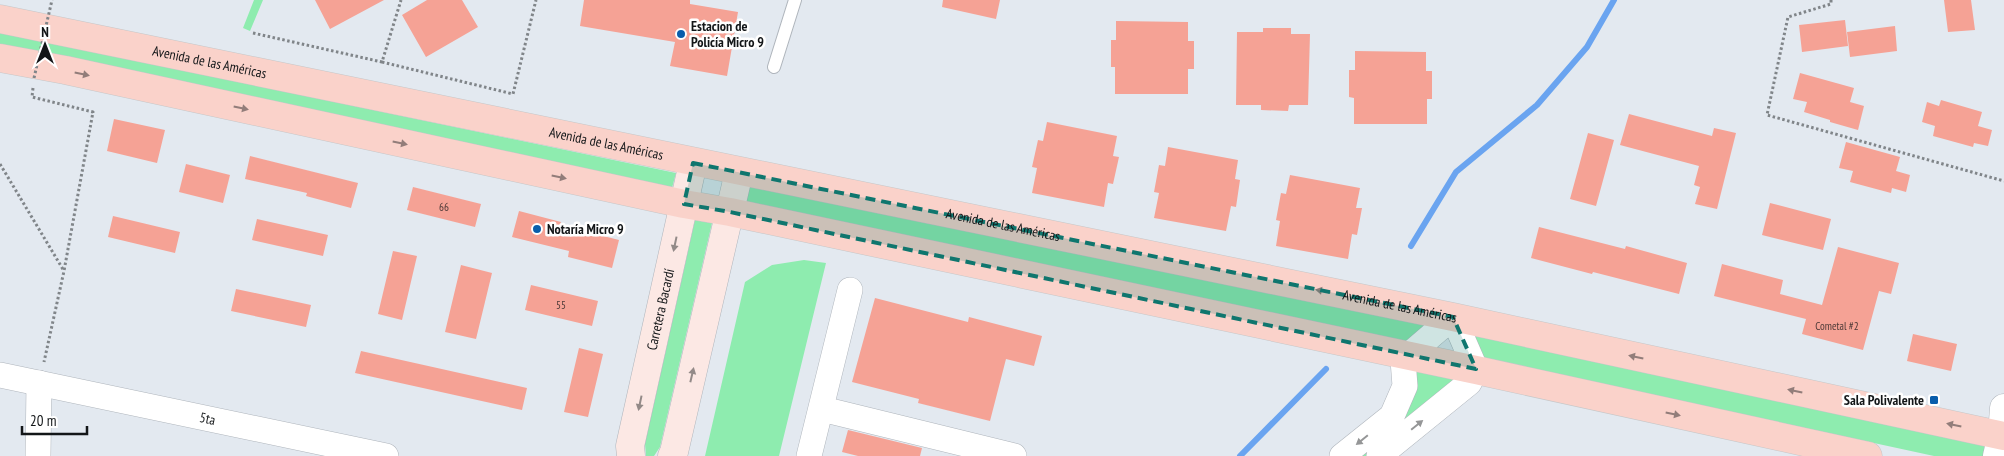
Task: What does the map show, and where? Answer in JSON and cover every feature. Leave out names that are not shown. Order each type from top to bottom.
[{"type":"main road","name":"Avenida de las Américas","points":[[0,19],[1453,317],[2001,442]]},
{"type":"main road","points":[[0,58],[75,72],[684,204],[730,212],[1476,370],[1868,456]]},
{"type":"main road","name":"Carretera Bacardí","points":[[631,456],[630,446],[693,162]]},
{"type":"main road","points":[[672,456],[739,172]]},
{"type":"street","points":[[809,456],[850,290]]},
{"type":"street","points":[[1342,456],[1392,416],[1405,386],[1403,360],[1453,317],[1476,370],[1469,383],[1379,456]]},
{"type":"street","name":"5ta","points":[[0,375],[386,456]]},
{"type":"street","points":[[38,456],[39,384]]},
{"type":"street","points":[[2001,442],[2004,408]]},
{"type":"street","points":[[822,409],[1014,456]]},
{"type":"lane","points":[[774,67],[795,0]]},
{"type":"path","points":[[39,384],[64,271],[93,112],[32,98],[34,78],[52,0]]},
{"type":"path","points":[[382,62],[401,0]]},
{"type":"path","points":[[253,34],[382,62],[513,94],[536,0]]},
{"type":"path","points":[[1831,0],[1831,4],[1788,17],[1767,115],[2004,181]]},
{"type":"path","points":[[0,164],[64,271]]},
{"type":"highlighted area","points":[[693,163],[1453,317],[1476,369],[730,212],[684,204]]},
{"type":"green space","points":[[254,0],[263,0],[250,31],[243,28]]},
{"type":"green space","points":[[0,32],[676,173],[672,188],[0,46]]},
{"type":"green space","points":[[749,186],[1428,325],[1408,342],[746,202]]},
{"type":"green space","points":[[695,220],[712,223],[660,447],[654,456],[646,456],[645,444]]},
{"type":"green space","points":[[804,260],[826,263],[779,456],[705,456],[745,282],[772,265]]},
{"type":"green space","points":[[1472,335],[1985,445],[1983,456],[1934,456],[1482,358]]},
{"type":"green space","points":[[1413,370],[1458,380],[1366,456],[1355,456]]},
{"type":"building","points":[[315,0],[384,0],[330,29]]},
{"type":"building","points":[[427,0],[462,0],[478,27],[426,57],[402,15]]},
{"type":"building","name":"Estacion de Policía Micro 9","points":[[584,0],[690,0],[690,4],[738,12],[727,76],[670,66],[675,42],[580,26]]},
{"type":"building","points":[[943,0],[1000,0],[996,19],[942,7]]},
{"type":"building","points":[[1944,0],[1971,0],[1975,30],[1948,32]]},
{"type":"building","points":[[1845,20],[1848,46],[1802,52],[1799,25]]},
{"type":"building","points":[[1116,21],[1188,22],[1188,41],[1194,41],[1194,69],[1188,69],[1188,94],[1115,94],[1115,67],[1111,67],[1111,40],[1116,40]]},
{"type":"building","points":[[1895,26],[1897,51],[1850,57],[1847,32]]},
{"type":"building","points":[[1263,28],[1291,28],[1291,34],[1310,34],[1308,105],[1289,105],[1288,111],[1261,110],[1261,105],[1236,105],[1237,32],[1263,32]]},
{"type":"building","points":[[1355,51],[1426,52],[1426,71],[1432,71],[1432,99],[1427,99],[1427,124],[1354,124],[1354,98],[1349,97],[1349,70],[1355,70]]},
{"type":"building","points":[[1800,73],[1854,88],[1850,102],[1864,106],[1858,130],[1804,112],[1807,102],[1793,99]]},
{"type":"building","points":[[1941,100],[1982,112],[1978,126],[1992,130],[1988,146],[1974,143],[1973,147],[1933,136],[1935,126],[1922,122],[1927,102],[1939,106]]},
{"type":"building","points":[[1629,114],[1712,136],[1714,128],[1736,133],[1717,209],[1695,204],[1700,187],[1694,185],[1699,166],[1620,145]]},
{"type":"building","points":[[114,119],[165,130],[157,163],[107,151]]},
{"type":"building","points":[[1047,122],[1117,136],[1113,156],[1119,157],[1113,184],[1108,183],[1104,207],[1032,193],[1037,168],[1032,167],[1038,140],[1043,141]]},
{"type":"building","points":[[1588,133],[1614,140],[1596,206],[1570,199]]},
{"type":"building","points":[[1846,142],[1900,157],[1896,171],[1910,175],[1906,192],[1892,188],[1891,193],[1850,182],[1853,171],[1839,168]]},
{"type":"building","points":[[1168,147],[1238,160],[1235,179],[1240,180],[1236,207],[1231,206],[1226,231],[1154,218],[1159,193],[1154,192],[1159,165],[1165,166]]},
{"type":"building","points":[[250,156],[358,183],[351,208],[306,196],[307,193],[245,179]]},
{"type":"building","points":[[186,164],[230,175],[223,203],[179,192]]},
{"type":"building","points":[[1290,175],[1360,188],[1356,208],[1362,208],[1357,235],[1352,234],[1348,259],[1276,246],[1280,221],[1276,220],[1281,193],[1286,194]]},
{"type":"building","points":[[413,187],[481,204],[475,227],[407,210]]},
{"type":"building","points":[[1770,203],[1831,219],[1823,250],[1762,235]]},
{"type":"building","points":[[519,211],[561,222],[560,225],[619,240],[612,268],[568,257],[569,251],[512,237]]},
{"type":"building","points":[[113,216],[180,232],[175,253],[108,237]]},
{"type":"building","points":[[257,219],[328,235],[323,256],[252,240]]},
{"type":"building","points":[[1539,227],[1625,249],[1626,246],[1687,263],[1679,294],[1531,258]]},
{"type":"building","points":[[1838,247],[1899,263],[1891,294],[1879,291],[1863,350],[1802,334],[1806,319],[1714,296],[1722,264],[1783,280],[1780,294],[1822,305]]},
{"type":"building","points":[[393,251],[417,256],[402,320],[378,314]]},
{"type":"building","points":[[461,265],[492,273],[476,339],[445,332]]},
{"type":"building","points":[[531,285],[598,301],[592,326],[525,310]]},
{"type":"building","points":[[236,289],[311,305],[306,327],[231,311]]},
{"type":"building","points":[[875,298],[968,322],[969,317],[1042,336],[1034,366],[1006,359],[990,421],[918,403],[919,399],[852,382]]},
{"type":"building","points":[[1913,334],[1957,344],[1951,371],[1907,361]]},
{"type":"building","points":[[579,348],[603,354],[588,417],[564,412]]},
{"type":"building","points":[[361,351],[527,388],[522,410],[355,373]]},
{"type":"building","points":[[848,430],[922,448],[920,456],[858,456],[842,452]]},
{"type":"waterway","points":[[1411,246],[1456,172],[1537,105],[1587,47],[1614,0]]},
{"type":"waterway","points":[[1240,456],[1326,369]]},
{"type":"place","name":"Estacion de Policía Micro 9","points":[[681,34]]},
{"type":"place","name":"Notaría Micro 9","points":[[537,229]]},
{"type":"place","name":"Sala Polivalente","points":[[1934,400]]}]
